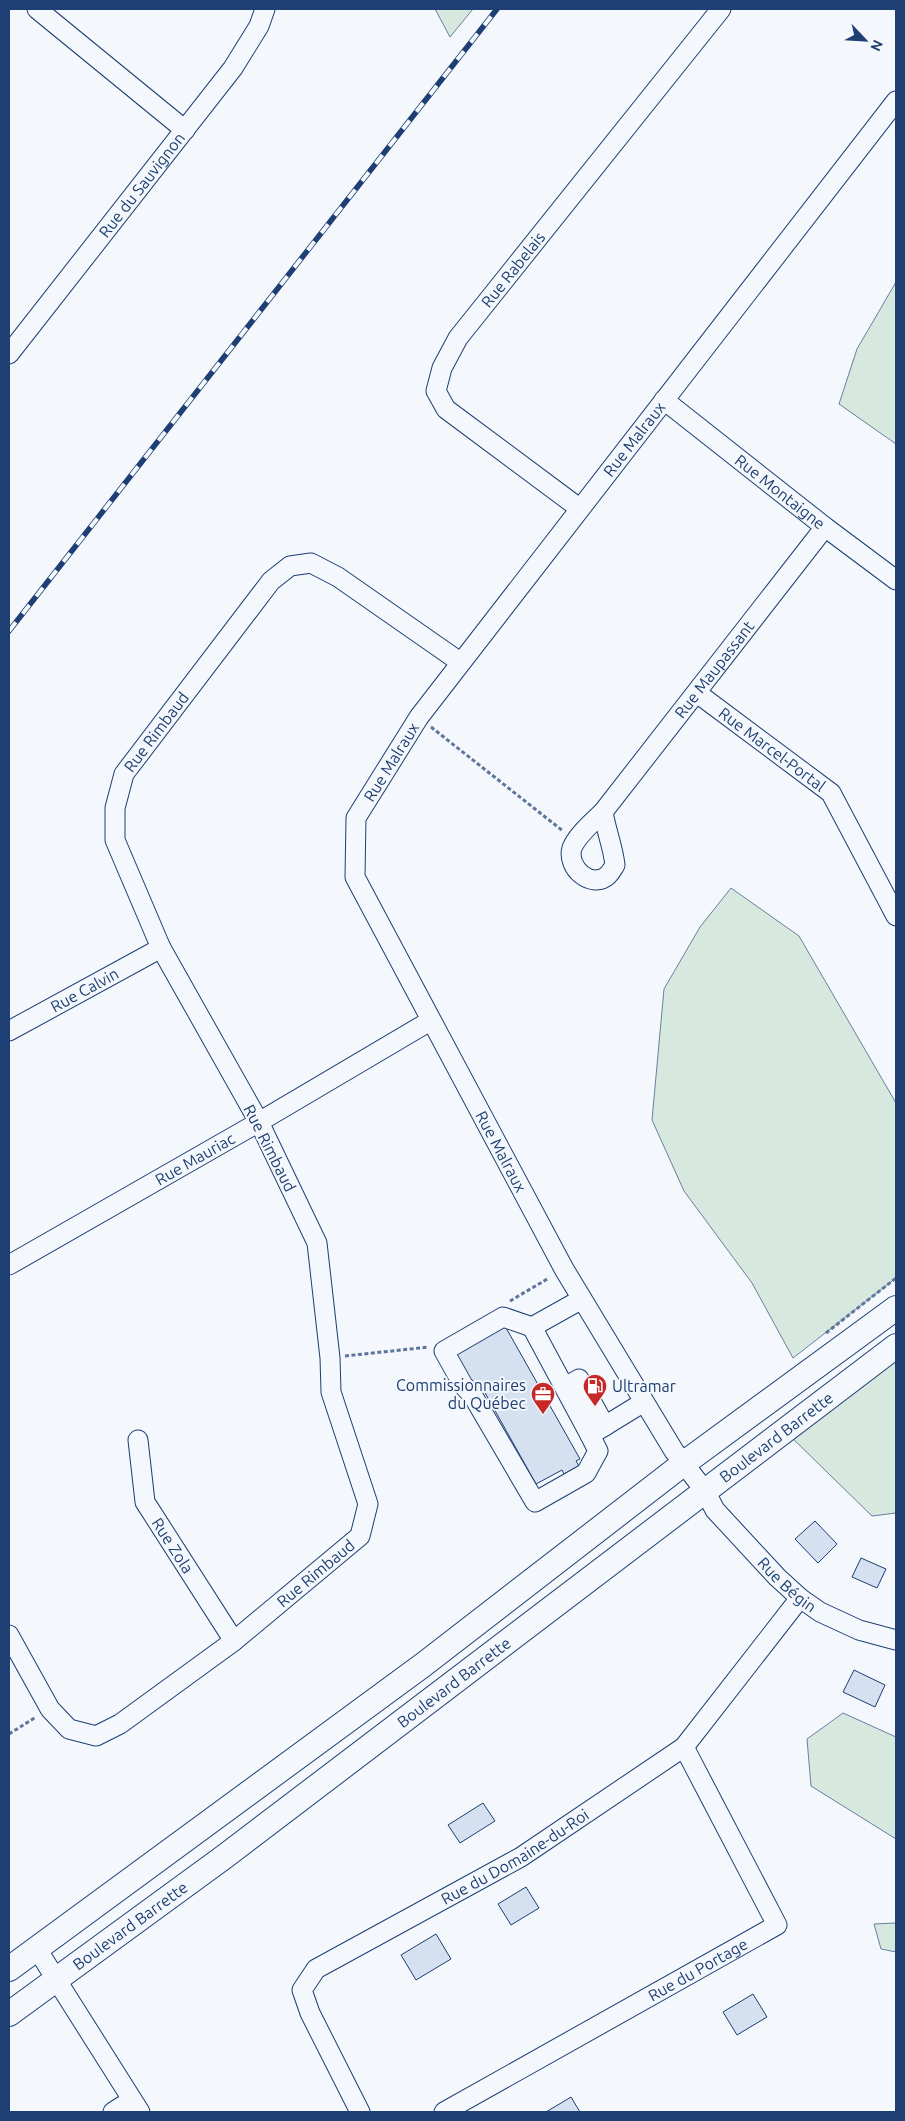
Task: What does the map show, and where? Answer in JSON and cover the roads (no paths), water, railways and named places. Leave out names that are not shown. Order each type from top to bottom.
[{"type":"main road","name":"Boulevard Barrette","points":[[9,1969],[423,1665],[683,1464],[896,1308]]},
{"type":"main road","name":"Boulevard Barrette","points":[[9,2014],[232,1851],[896,1346]]},
{"type":"street","points":[[38,9],[185,130]]},
{"type":"street","name":"Rue du Sauvignon","points":[[9,354],[233,68],[259,26],[265,9]]},
{"type":"street","name":"Rue Rabelais","points":[[579,508],[446,409],[436,391],[442,368],[458,338],[722,9]]},
{"type":"street","name":"Rue Malraux","points":[[705,1491],[683,1464],[564,1269],[430,1021],[355,876],[356,818],[419,717],[460,662],[896,102]]},
{"type":"street","name":"Rue Montaigne","points":[[664,400],[825,527],[896,580]]},
{"type":"street","name":"Rue Maupassant","points":[[603,812],[615,865],[607,876],[597,879],[585,878],[576,871],[571,858],[572,848],[576,841],[603,812],[825,527]]},
{"type":"street","name":"Rue Rimbaud","points":[[9,1635],[50,1709],[69,1729],[96,1736],[120,1724],[234,1641],[360,1536],[368,1504],[331,1392],[330,1358],[317,1243],[259,1122],[161,948],[115,840],[115,808],[124,774],[271,581],[290,566],[311,563],[338,577],[460,662]]},
{"type":"street","name":"Rue Marcel-Portal","points":[[696,693],[831,793],[896,916]]},
{"type":"street","name":"Rue Calvin","points":[[9,1031],[161,948]]},
{"type":"street","name":"Rue Mauriac","points":[[9,1265],[259,1122],[430,1021]]},
{"type":"street","points":[[532,1326],[582,1299]]},
{"type":"street","points":[[503,1317],[532,1326],[565,1387],[579,1379],[598,1430],[598,1451],[586,1473],[535,1502],[473,1396],[463,1385],[444,1351],[503,1317]]},
{"type":"street","points":[[598,1430],[644,1402]]},
{"type":"street","name":"Rue Zola","points":[[138,1440],[145,1502],[234,1641]]},
{"type":"street","name":"Rue Bégin","points":[[705,1491],[715,1510],[777,1577],[800,1598],[820,1612],[860,1630],[896,1640]]},
{"type":"street","name":"Rue du Domaine-du-Roi","points":[[360,2112],[310,2013],[302,1990],[316,1969],[521,1857],[684,1747],[800,1598]]},
{"type":"street","name":"Rue du Portage","points":[[444,2112],[777,1925],[684,1747]]},
{"type":"street","points":[[37,1949],[136,2106],[113,2112]]},
{"type":"railway","points":[[9,631],[497,9]]},
{"type":"place","name":"Ultramar","points":[[595,1407]]},
{"type":"place","name":"Commissionnaires du Québec","points":[[543,1415]]}]
